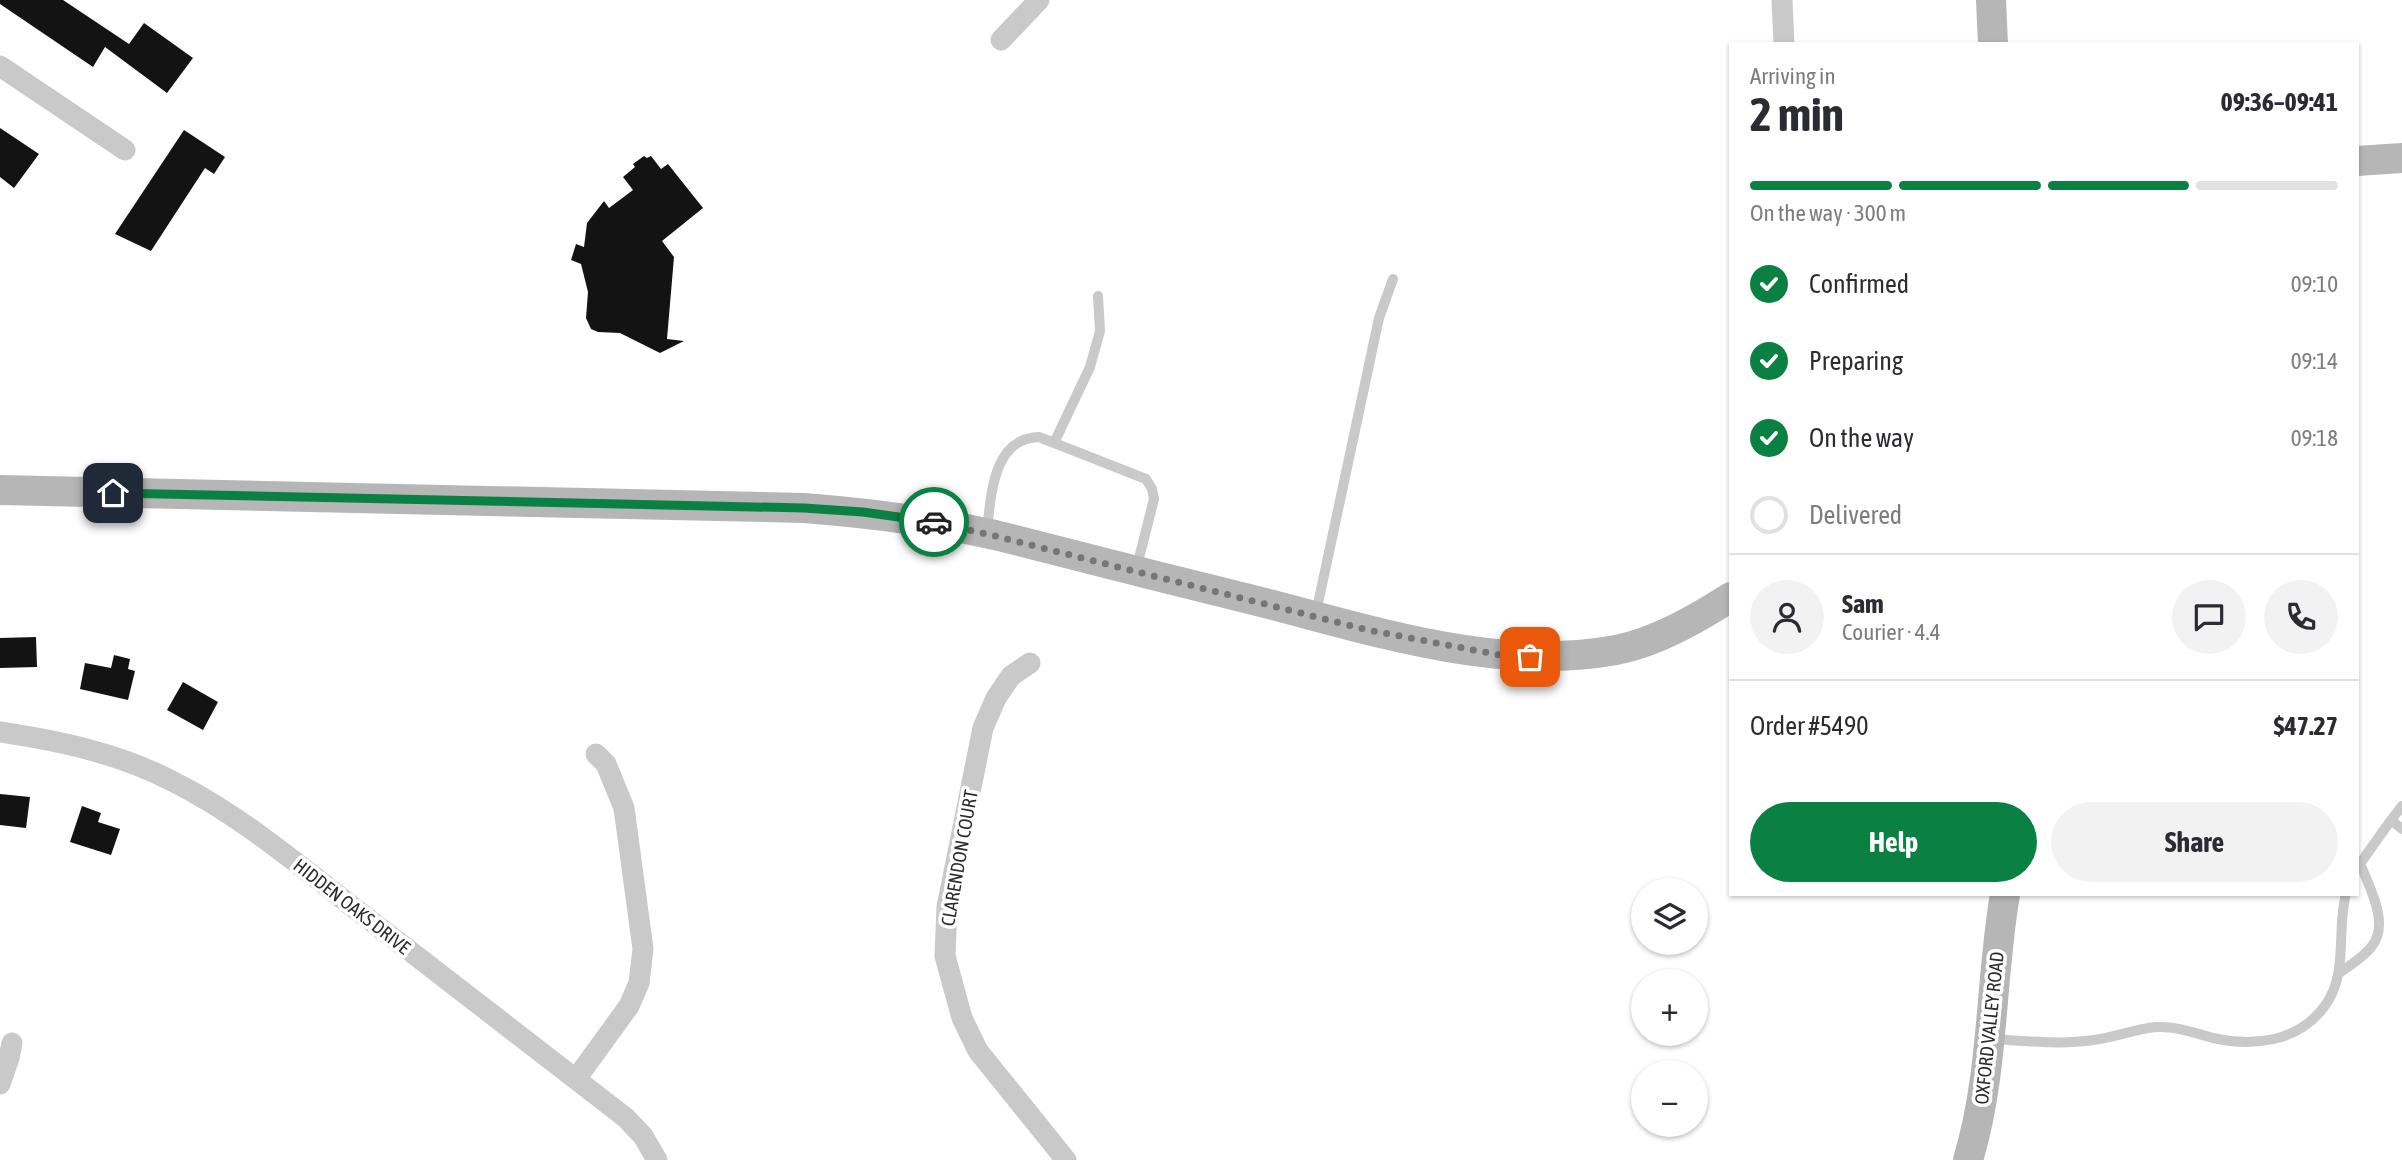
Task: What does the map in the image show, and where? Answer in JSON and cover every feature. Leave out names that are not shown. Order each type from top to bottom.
[{"type":"street","points":[[1001,40],[1039,0]]},
{"type":"street","points":[[1782,0],[1784,42]]},
{"type":"street","points":[[1991,0],[1993,42]]},
{"type":"street","points":[[0,66],[125,150]]},
{"type":"street","points":[[2359,161],[2402,158]]},
{"type":"street","points":[[0,490],[804,508],[863,512],[986,533],[1404,638],[1500,655],[1530,657],[1575,655],[1617,649],[1673,630],[1729,598]]},
{"type":"street","name":"CLARENDON COURT","points":[[1030,663],[1011,676],[996,698],[983,727],[947,906],[944,956],[961,1018],[978,1051],[1066,1160]]},
{"type":"street","name":"HIDDEN OAKS DRIVE","points":[[0,732],[52,740],[136,765],[205,798],[241,821],[626,1118],[643,1136],[657,1160]]},
{"type":"street","points":[[576,1079],[629,1006],[639,983],[643,949],[624,808],[606,764],[596,754]]},
{"type":"street","name":"OXFORD VALLEY ROAD","points":[[1968,1160],[1982,1109],[1998,935],[2005,896]]},
{"type":"street","points":[[0,1084],[12,1044]]},
{"type":"lane","points":[[1315,616],[1379,318],[1393,279]]},
{"type":"lane","points":[[1054,443],[1090,367],[1100,331],[1098,296]]},
{"type":"lane","points":[[986,533],[992,490],[1005,452],[1024,437],[1039,437],[1146,479],[1154,499],[1136,571]]},
{"type":"lane","points":[[2359,865],[2402,806]]},
{"type":"lane","points":[[2391,820],[2402,829]]},
{"type":"lane","points":[[2338,974],[2371,948],[2378,932],[2377,909],[2359,868]]},
{"type":"lane","points":[[1990,1039],[2072,1042],[2157,1027],[2184,1029],[2226,1040],[2265,1041],[2295,1032],[2316,1017],[2332,994],[2338,974],[2346,896]]},
{"type":"building","points":[[0,0],[63,0],[129,44],[144,23],[193,58],[167,93],[105,47],[93,67],[0,4]]},
{"type":"building","points":[[0,128],[39,154],[14,188],[0,177]]},
{"type":"building","points":[[184,130],[225,157],[214,174],[205,168],[151,251],[115,234]]},
{"type":"building","points":[[644,156],[651,156],[661,169],[668,164],[703,208],[662,241],[674,257],[667,339],[684,341],[660,353],[620,333],[591,329],[586,318],[588,292],[581,264],[571,260],[576,244],[584,247],[587,223],[604,201],[609,208],[633,190],[623,177],[635,167],[633,164]]},
{"type":"building","points":[[36,637],[37,667],[0,668],[0,638]]},
{"type":"building","points":[[114,655],[130,659],[128,669],[135,671],[128,700],[80,689],[85,663],[111,668]]},
{"type":"building","points":[[183,682],[218,702],[203,730],[167,710]]},
{"type":"building","points":[[0,794],[30,797],[26,828],[0,825]]},
{"type":"building","points":[[82,806],[101,813],[98,822],[120,829],[111,855],[70,842]]},
{"type":"way so far","points":[[934,522],[1368,630],[1500,655],[1530,657]]},
{"type":"route","points":[[113,493],[804,508],[863,512],[934,522]]}]
